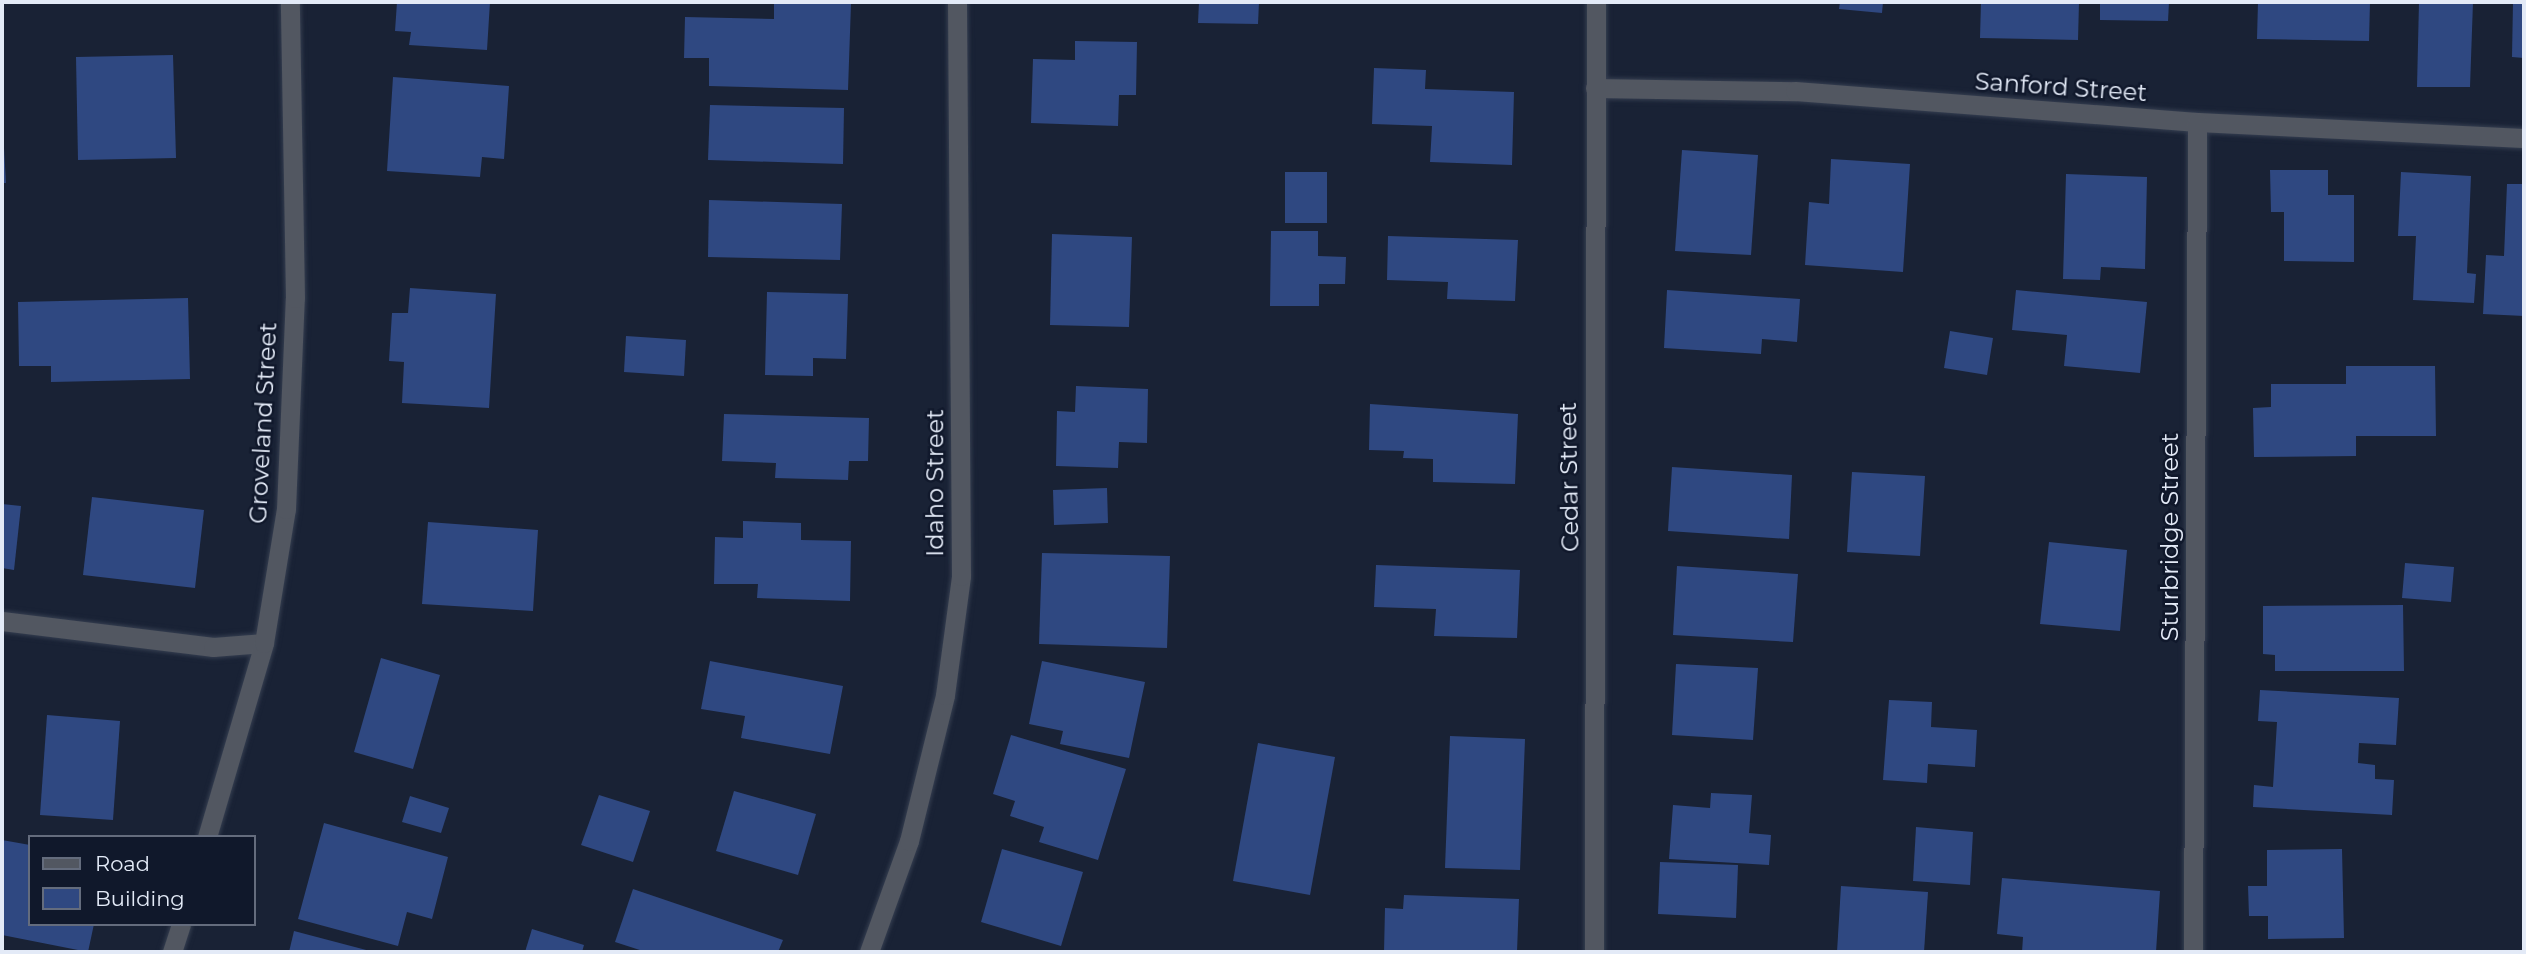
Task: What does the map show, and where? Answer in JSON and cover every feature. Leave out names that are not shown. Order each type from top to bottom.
[{"type":"street","name":"Groveland Street","points":[[208,835],[264,643],[286,509],[295,298],[290,2]]},
{"type":"street","name":"Idaho Street","points":[[869,952],[909,841],[942,708],[961,576],[957,2]]},
{"type":"street","name":"Cedar Street","points":[[1594,952],[1596,2]]},
{"type":"street","name":"Sanford Street","points":[[1595,88],[1795,91],[2197,122],[2524,138]]},
{"type":"street","name":"Sturbridge Street","points":[[2193,952],[2197,122]]},
{"type":"street","points":[[2,621],[213,647],[264,643]]},
{"type":"street","points":[[172,952],[180,926]]},
{"type":"building","points":[[397,2],[490,2],[487,50],[409,45],[411,32],[395,31]]},
{"type":"building","points":[[774,2],[851,4],[848,90],[709,86],[709,58],[684,58],[685,17],[774,19]]},
{"type":"building","points":[[1199,2],[1259,2],[1258,24],[1198,23]]},
{"type":"building","points":[[1840,2],[1883,2],[1882,13],[1839,9]]},
{"type":"building","points":[[1981,2],[2079,2],[2078,40],[1980,38]]},
{"type":"building","points":[[2100,2],[2169,2],[2168,21],[2100,20]]},
{"type":"building","points":[[2258,2],[2370,2],[2369,41],[2257,39]]},
{"type":"building","points":[[2419,2],[2473,2],[2470,87],[2417,87]]},
{"type":"building","points":[[2513,2],[2524,2],[2524,58],[2512,57]]},
{"type":"building","points":[[1075,41],[1137,42],[1136,95],[1119,95],[1118,126],[1031,123],[1033,59],[1075,60]]},
{"type":"building","points":[[173,55],[176,158],[78,160],[76,57]]},
{"type":"building","points":[[1374,68],[1426,70],[1425,89],[1514,92],[1512,165],[1430,162],[1432,126],[1372,124]]},
{"type":"building","points":[[393,77],[509,86],[504,159],[482,157],[480,177],[387,171]]},
{"type":"building","points":[[710,105],[844,108],[843,164],[708,160]]},
{"type":"building","points":[[2,113],[6,183],[2,183]]},
{"type":"building","points":[[1682,150],[1758,155],[1751,255],[1675,251]]},
{"type":"building","points":[[1831,159],[1910,164],[1903,272],[1805,265],[1809,202],[1829,204]]},
{"type":"building","points":[[2270,170],[2328,170],[2328,195],[2354,195],[2354,262],[2284,261],[2284,212],[2271,212]]},
{"type":"building","points":[[1285,172],[1327,172],[1327,223],[1285,223]]},
{"type":"building","points":[[2401,172],[2471,176],[2467,273],[2476,274],[2474,303],[2413,300],[2416,236],[2398,236]]},
{"type":"building","points":[[2066,174],[2147,177],[2145,269],[2101,267],[2100,280],[2063,279]]},
{"type":"building","points":[[2507,184],[2524,184],[2524,316],[2483,314],[2486,255],[2504,256]]},
{"type":"building","points":[[709,200],[842,204],[840,260],[708,257]]},
{"type":"building","points":[[1271,231],[1318,231],[1318,256],[1346,257],[1345,284],[1319,284],[1319,306],[1270,306]]},
{"type":"building","points":[[1052,234],[1132,237],[1129,327],[1050,325]]},
{"type":"building","points":[[1388,236],[1518,240],[1515,301],[1447,299],[1448,282],[1387,280]]},
{"type":"building","points":[[410,288],[496,294],[489,408],[402,403],[404,362],[389,361],[392,313],[408,313]]},
{"type":"building","points":[[1667,290],[1800,299],[1797,342],[1762,339],[1761,354],[1664,348]]},
{"type":"building","points":[[2016,290],[2147,302],[2140,373],[2064,366],[2067,335],[2012,330]]},
{"type":"building","points":[[767,292],[848,294],[846,359],[813,358],[813,376],[765,375]]},
{"type":"building","points":[[188,298],[190,379],[51,382],[51,366],[19,366],[18,302]]},
{"type":"building","points":[[1950,331],[1993,338],[1987,375],[1944,368]]},
{"type":"building","points":[[626,336],[686,340],[684,376],[624,372]]},
{"type":"building","points":[[2346,366],[2435,366],[2436,436],[2356,436],[2356,456],[2254,457],[2253,408],[2271,407],[2271,384],[2346,384]]},
{"type":"building","points":[[1076,386],[1148,389],[1147,443],[1119,442],[1118,468],[1056,466],[1057,411],[1075,412]]},
{"type":"building","points":[[1370,404],[1518,414],[1515,484],[1433,482],[1433,459],[1403,458],[1404,451],[1369,450]]},
{"type":"building","points":[[724,414],[869,418],[868,461],[849,461],[848,480],[775,478],[776,463],[722,461]]},
{"type":"building","points":[[1672,467],[1792,475],[1789,539],[1668,531]]},
{"type":"building","points":[[1852,472],[1925,476],[1920,556],[1847,552]]},
{"type":"building","points":[[1107,488],[1108,523],[1054,525],[1053,490]]},
{"type":"building","points":[[92,497],[204,510],[195,588],[83,575]]},
{"type":"building","points":[[2,504],[21,506],[14,570],[2,568]]},
{"type":"building","points":[[743,521],[801,523],[801,540],[851,541],[850,601],[757,598],[758,584],[714,584],[715,537],[743,538]]},
{"type":"building","points":[[428,522],[538,530],[533,611],[422,604]]},
{"type":"building","points":[[2049,542],[2127,550],[2120,631],[2040,624]]},
{"type":"building","points":[[1042,553],[1170,556],[1167,648],[1039,644]]},
{"type":"building","points":[[2405,563],[2454,567],[2451,602],[2402,598]]},
{"type":"building","points":[[1376,565],[1520,570],[1517,638],[1434,636],[1436,609],[1374,607]]},
{"type":"building","points":[[1677,566],[1798,574],[1793,642],[1673,635]]},
{"type":"building","points":[[2403,605],[2404,671],[2275,671],[2275,655],[2263,654],[2263,606]]},
{"type":"building","points":[[381,658],[440,675],[413,769],[354,752]]},
{"type":"building","points":[[710,661],[843,686],[830,754],[741,738],[745,716],[701,709]]},
{"type":"building","points":[[1042,661],[1145,682],[1129,758],[1060,744],[1063,731],[1029,724]]},
{"type":"building","points":[[1676,664],[1758,668],[1753,740],[1672,735]]},
{"type":"building","points":[[2260,690],[2399,698],[2396,745],[2359,743],[2358,763],[2375,765],[2375,779],[2394,780],[2392,815],[2253,807],[2254,785],[2273,787],[2277,722],[2258,721]]},
{"type":"building","points":[[1889,700],[1932,702],[1931,727],[1977,730],[1975,767],[1928,764],[1927,783],[1883,780]]},
{"type":"building","points":[[47,715],[120,721],[113,820],[40,815]]},
{"type":"building","points":[[1011,735],[1126,769],[1098,860],[1039,842],[1044,827],[1010,816],[1015,801],[993,794]]},
{"type":"building","points":[[1450,736],[1525,739],[1520,870],[1445,868]]},
{"type":"building","points":[[1258,743],[1335,757],[1310,895],[1233,881]]},
{"type":"building","points":[[734,791],[816,814],[798,875],[716,851]]},
{"type":"building","points":[[1711,793],[1752,795],[1749,833],[1771,835],[1769,865],[1669,859],[1673,805],[1710,808]]},
{"type":"building","points":[[599,795],[650,811],[633,862],[581,845]]},
{"type":"building","points":[[410,796],[449,808],[441,833],[402,822]]},
{"type":"building","points":[[324,823],[448,857],[432,919],[407,912],[398,946],[298,919]]},
{"type":"building","points":[[1916,827],[1973,832],[1970,885],[1913,881]]},
{"type":"building","points":[[2,840],[28,845],[28,926],[94,926],[88,952],[2,935]]},
{"type":"building","points":[[1002,849],[1083,872],[1061,946],[981,922]]},
{"type":"building","points":[[2342,849],[2344,938],[2268,939],[2268,916],[2249,916],[2248,886],[2267,886],[2267,850]]},
{"type":"building","points":[[1660,862],[1738,865],[1736,918],[1658,914]]},
{"type":"building","points":[[2002,878],[2160,891],[2156,952],[2022,952],[2023,937],[1997,934]]},
{"type":"building","points":[[1841,886],[1928,892],[1924,952],[1837,952]]},
{"type":"building","points":[[633,889],[783,940],[778,952],[646,952],[615,942]]},
{"type":"building","points":[[1404,895],[1519,899],[1517,952],[1384,952],[1385,908],[1403,909]]},
{"type":"building","points":[[532,929],[584,945],[582,952],[525,952]]},
{"type":"building","points":[[294,931],[370,951],[370,952],[289,952]]}]
